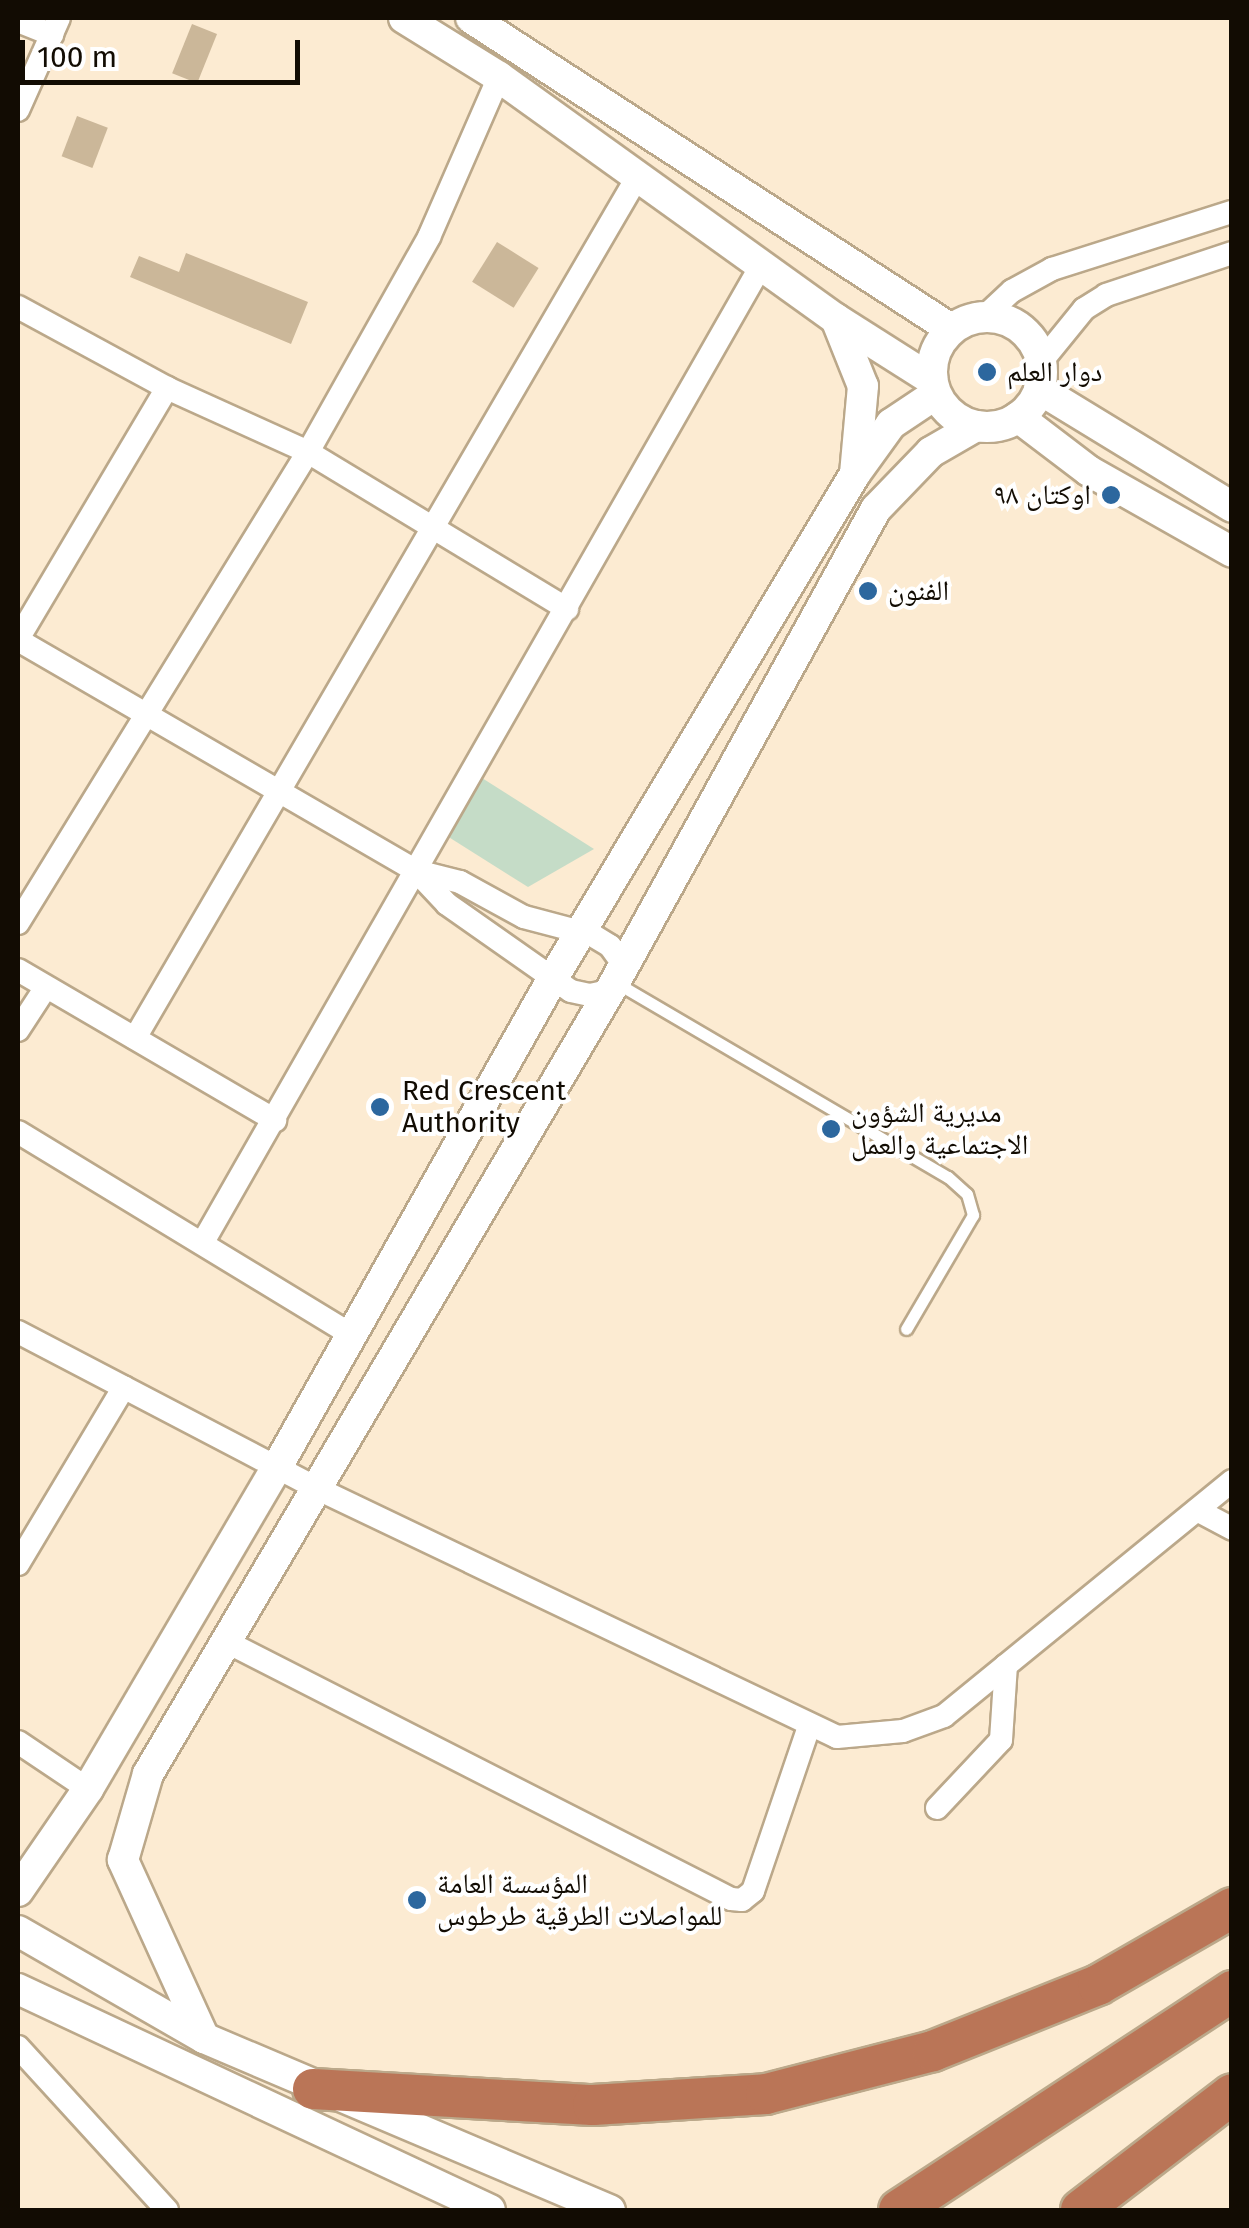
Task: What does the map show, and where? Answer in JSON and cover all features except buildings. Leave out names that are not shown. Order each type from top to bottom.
[{"type":"highway","points":[[313,2088],[593,2105],[766,2094],[933,2051],[1098,1985],[1232,1908]]},
{"type":"highway","points":[[900,2210],[1232,1991]]},
{"type":"highway","points":[[1082,2210],[1232,2094]]},
{"type":"street","points":[[404,18],[498,78],[762,264],[934,387],[947,410],[976,426],[1018,417],[1084,309],[1106,295],[1232,253]]},
{"type":"street","points":[[471,18],[950,330]]},
{"type":"street","points":[[18,21],[55,26],[18,110]]},
{"type":"street","points":[[18,923],[308,452],[429,237],[498,78]]},
{"type":"street","points":[[135,1038],[638,176]]},
{"type":"street","points":[[18,1891],[88,1789],[277,1468],[554,978],[855,474],[892,424],[934,387],[935,352],[950,330],[984,316],[1012,291],[1052,269],[1232,212]]},
{"type":"street","points":[[203,1242],[762,264]]},
{"type":"street","points":[[18,307],[168,388],[308,452],[567,609]]},
{"type":"street","points":[[984,316],[1000,318],[1028,336],[1040,376],[1232,507]]},
{"type":"street","points":[[836,318],[863,386],[855,474]]},
{"type":"street","points":[[168,388],[18,640],[416,871],[460,882],[524,917],[582,932],[610,946],[616,979]]},
{"type":"street","points":[[1018,417],[1089,471],[1232,552]]},
{"type":"street","points":[[204,2038],[123,1860],[148,1774],[616,979],[876,509],[931,452],[976,426]]},
{"type":"street","points":[[416,871],[447,904],[581,994],[616,979]]},
{"type":"street","points":[[18,970],[274,1120]]},
{"type":"street","points":[[18,1030],[46,986]]},
{"type":"street","points":[[18,1132],[352,1335]]},
{"type":"street","points":[[18,1332],[316,1488],[838,1738],[903,1731],[944,1716],[1232,1481]]},
{"type":"street","points":[[18,1564],[27,1528],[124,1388]]},
{"type":"street","points":[[1197,1510],[1232,1529]]},
{"type":"street","points":[[225,1641],[731,1900],[742,1900],[753,1891],[810,1724]]},
{"type":"street","points":[[937,1808],[1002,1740],[1006,1665]]},
{"type":"street","points":[[18,1742],[88,1789]]},
{"type":"street","points":[[18,1930],[204,2038],[313,2088],[610,2210]]},
{"type":"street","points":[[18,1989],[490,2210]]},
{"type":"street","points":[[18,2047],[167,2210]]},
{"type":"lane","points":[[616,979],[948,1177],[966,1194],[973,1214],[906,1330]]},
{"type":"green space","points":[[482,778],[594,849],[528,887],[447,836]]},
{"type":"place","name":"دوار العلم","points":[[987,372]]},
{"type":"place","name":"اوكتان ٩٨","points":[[1111,495]]},
{"type":"place","name":"الفنون","points":[[868,591]]},
{"type":"place","name":"Red Crescent Authority","points":[[380,1107]]},
{"type":"place","name":"مديرية الشؤون الاجتماعية والعمل","points":[[831,1129]]},
{"type":"place","name":"المؤسسة العامة للمواصلات الطرقية طرطوس","points":[[417,1900]]}]
